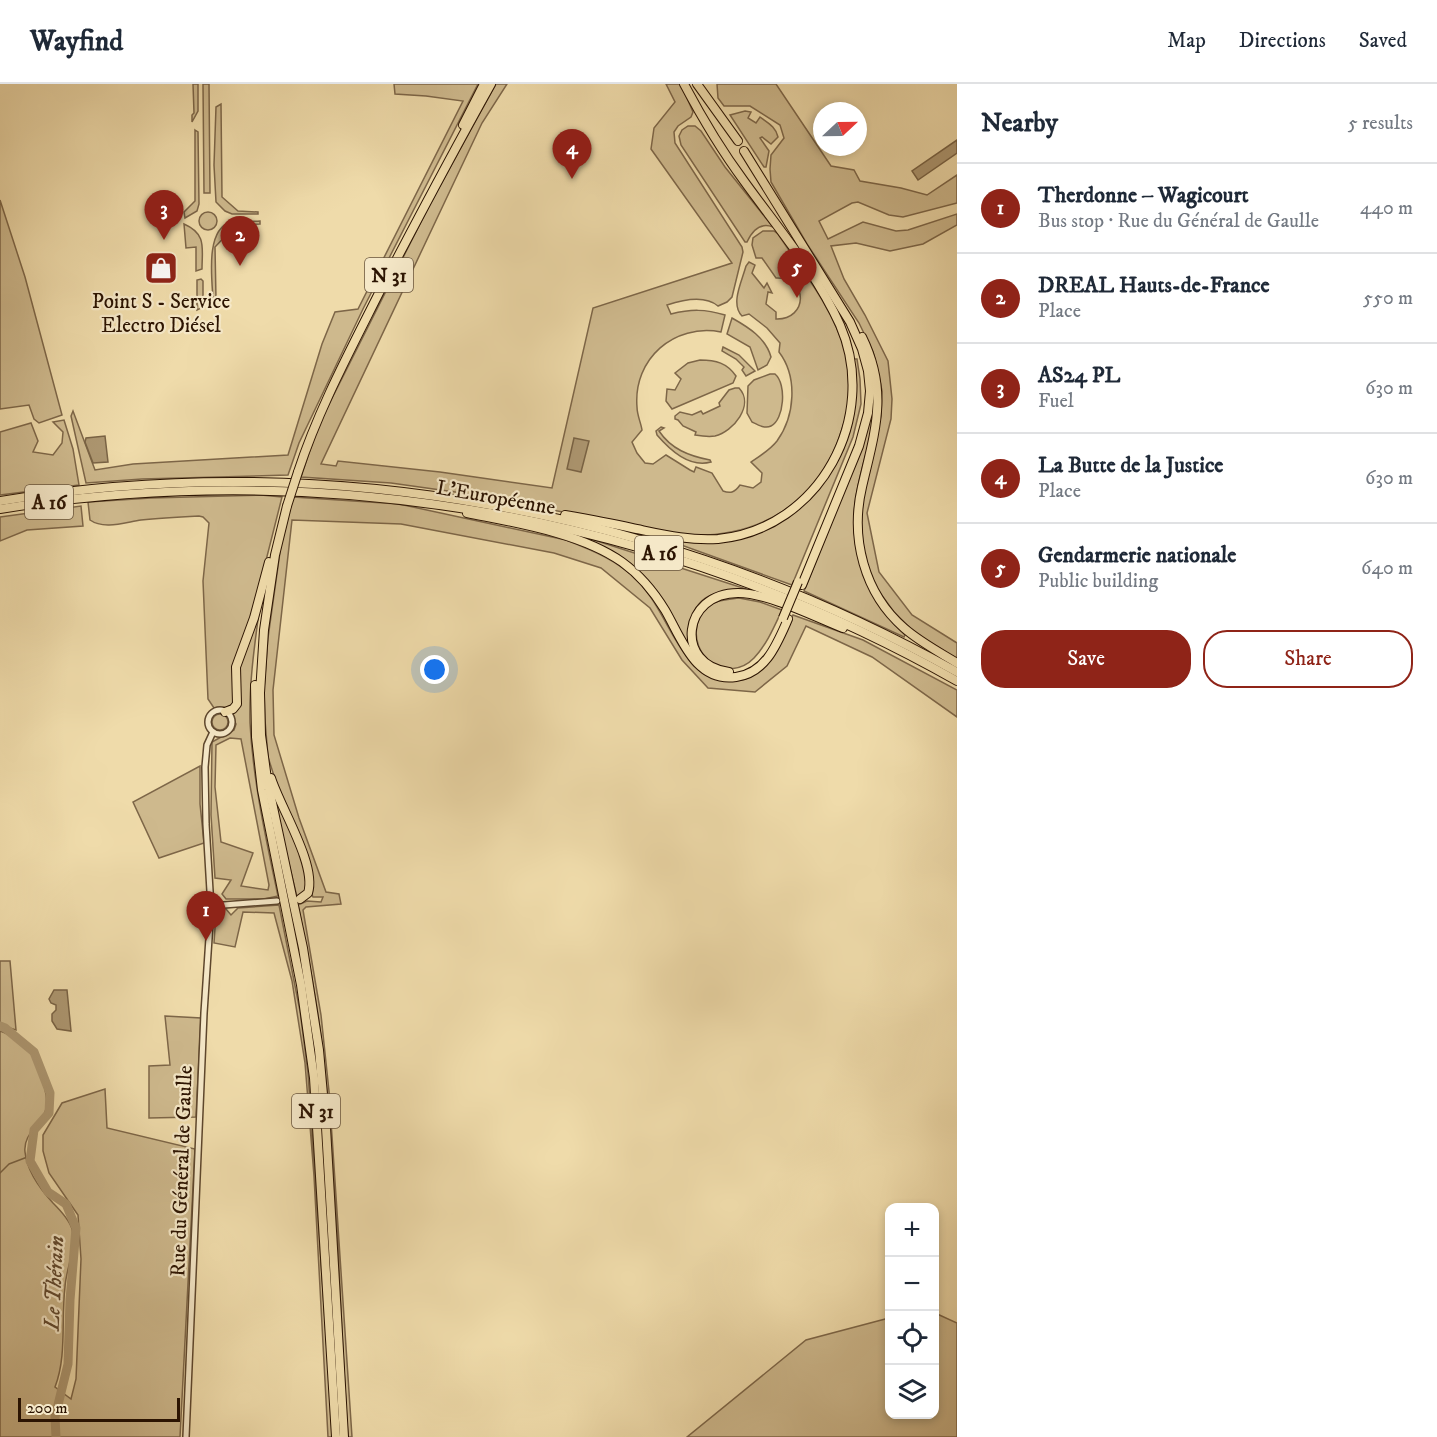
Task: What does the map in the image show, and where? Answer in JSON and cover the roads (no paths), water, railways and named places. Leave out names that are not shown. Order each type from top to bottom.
[{"type":"highway","name":"N 31","points":[[336,1437],[314,1078],[301,985],[264,808],[256,737],[258,642],[271,556],[315,415],[332,377],[484,84]]},
{"type":"highway","name":"N 31","points":[[296,472],[344,361],[491,84]]},
{"type":"highway","points":[[684,84],[705,123],[737,172],[843,321],[857,348],[864,370],[866,393],[858,436],[800,584]]},
{"type":"highway","points":[[697,84],[738,141]]},
{"type":"highway","points":[[416,501],[555,534],[590,545],[613,556],[629,567],[649,587],[691,656],[703,669],[726,677],[740,676],[759,666],[774,649],[859,446],[869,408],[869,378],[864,355],[850,322],[744,151]]},
{"type":"highway","points":[[493,505],[528,507],[695,540],[723,538],[748,532],[788,513],[813,490],[832,465],[845,436],[853,399],[853,377],[847,345],[837,320],[811,273]]},
{"type":"highway","points":[[835,296],[853,321],[868,350],[878,389],[876,426],[858,511],[858,539],[865,569],[877,595],[897,622],[921,641],[957,663]]},
{"type":"highway","name":"L'Européenne","points":[[0,501],[131,485],[249,482],[367,488],[493,505],[555,517],[628,536],[730,568],[839,612],[957,672]]},
{"type":"highway","name":"L'Européenne","points":[[0,509],[115,494],[207,490],[307,491],[416,501],[539,522],[670,556],[787,598],[890,645],[957,681]]},
{"type":"highway","name":"N 31","points":[[285,506],[267,605],[262,650],[260,706],[262,748],[303,948],[319,1050],[326,1128],[344,1437]]},
{"type":"highway","points":[[225,712],[237,704],[236,667],[253,623],[271,556]]},
{"type":"highway","points":[[786,618],[763,655],[741,671],[728,672],[710,667],[700,658],[693,644],[692,625],[701,607],[716,597],[740,593],[771,601],[869,640],[890,645]]},
{"type":"highway","points":[[260,706],[271,779],[294,831],[310,876],[309,890],[306,896],[300,899]]},
{"type":"street","points":[[215,712],[225,712],[231,719],[230,729],[223,734],[213,732],[209,725],[210,717],[215,712]]},
{"type":"street","name":"Rue du Général de Gaulle","points":[[186,1437],[204,1013],[212,906],[205,777],[207,745],[213,732]]},
{"type":"street","points":[[212,906],[277,901]]},
{"type":"waterway","name":"Le Thérain","points":[[0,1026],[34,1052],[50,1093],[49,1113],[34,1130],[30,1161],[48,1192],[66,1204],[76,1228],[68,1364],[55,1417],[56,1437]]},
{"type":"waterway","points":[[0,1173],[9,1164],[30,1156]]},
{"type":"place","name":"La Butte de la Justice","points":[[572,179]]},
{"type":"place","name":"AS24 PL","points":[[164,240]]},
{"type":"place","name":"DREAL Hauts-de-France","points":[[240,266]]},
{"type":"place","name":"Point S - Service Electro Diésel","points":[[161,268]]},
{"type":"place","name":"Gendarmerie nationale","points":[[797,298]]},
{"type":"place","name":"Therdonne – Wagicourt","points":[[206,941]]}]
